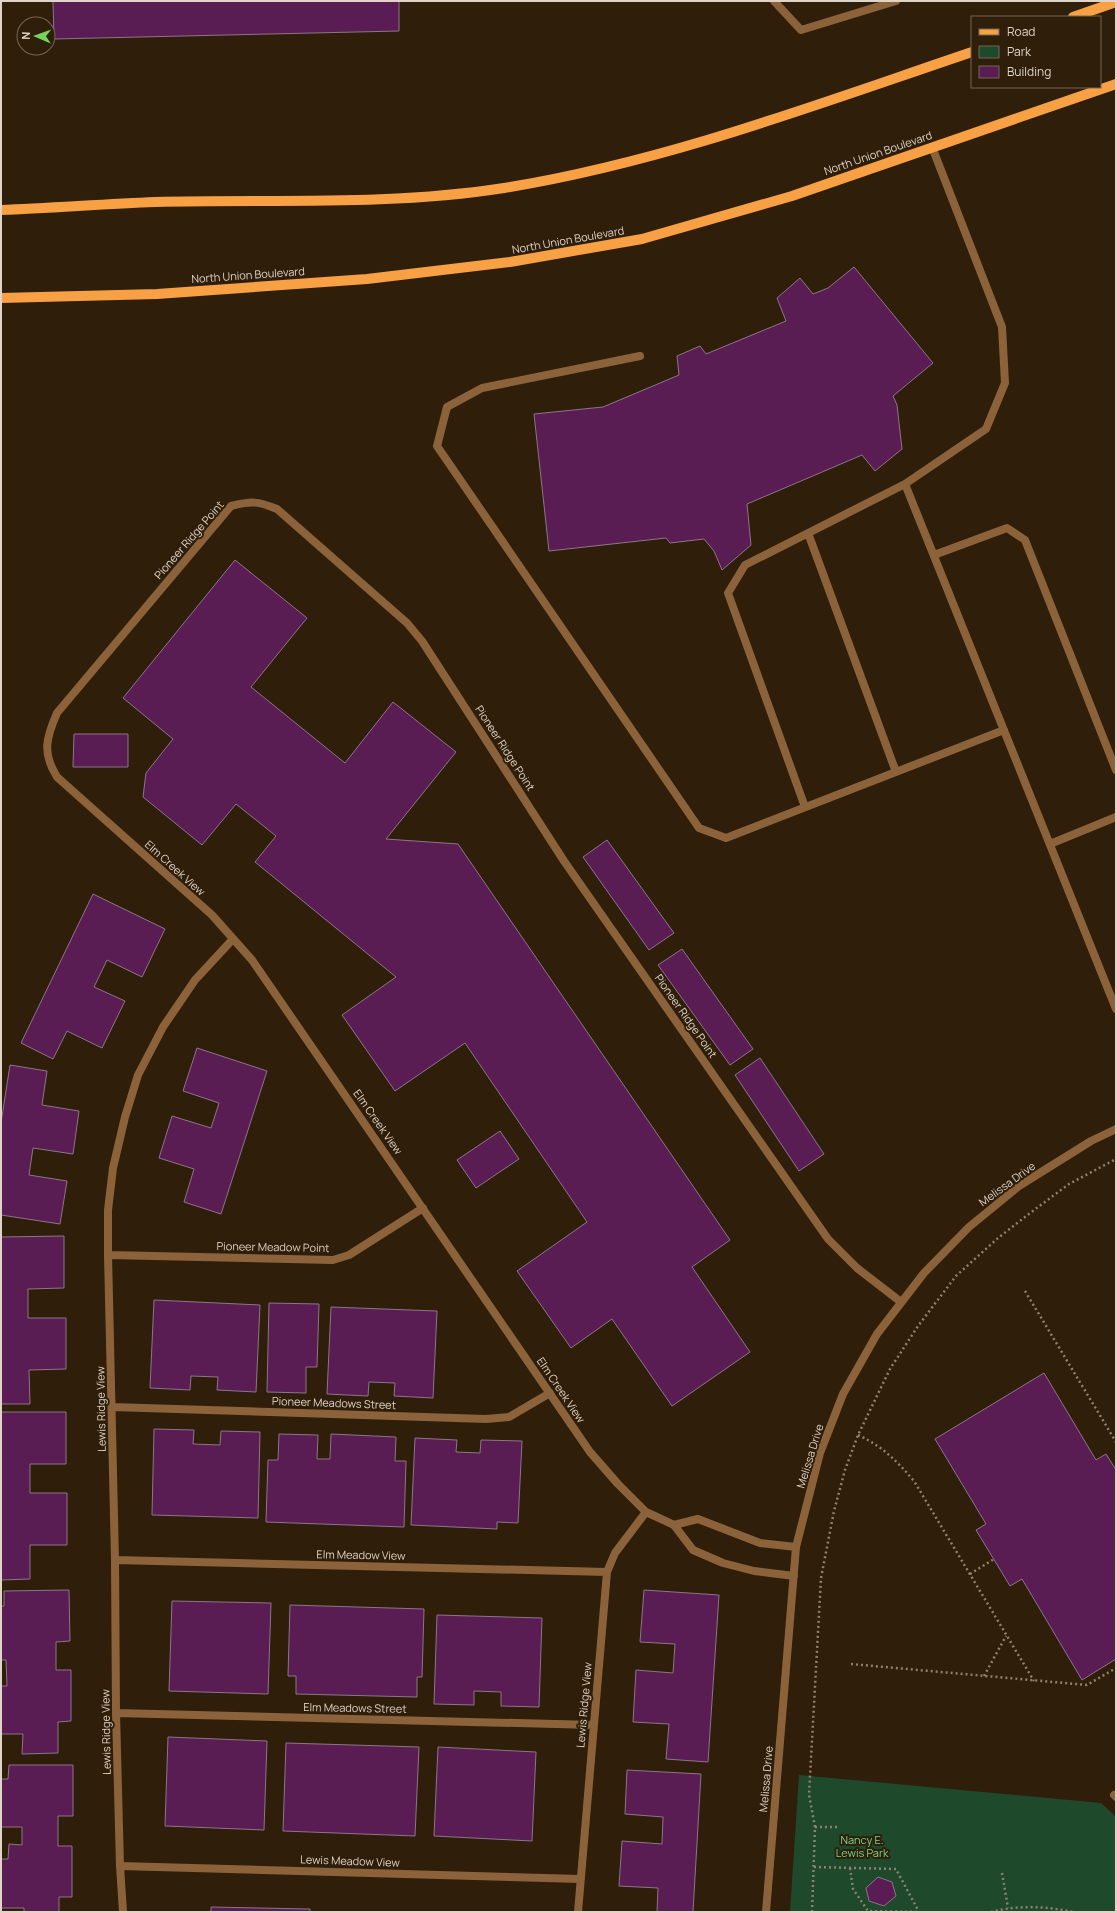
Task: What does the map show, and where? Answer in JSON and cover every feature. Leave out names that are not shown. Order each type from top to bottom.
[{"type":"main road","points":[[1076,16],[1116,2]]},
{"type":"main road","points":[[1,210],[154,202],[381,200],[503,188],[622,164],[644,158],[769,121],[971,52]]},
{"type":"main road","name":"North Union Boulevard","points":[[1,298],[157,294],[367,279],[510,262],[642,239],[792,196],[1116,84]]},
{"type":"street","points":[[774,1],[801,30],[896,1]]},
{"type":"street","points":[[805,807],[728,593],[745,565],[905,484],[986,429],[1005,382],[1002,327],[932,147]]},
{"type":"street","points":[[640,356],[482,388],[446,407],[437,446],[699,828],[726,838],[1004,730]]},
{"type":"street","points":[[905,484],[1116,1009]]},
{"type":"street","name":"Pioneer Ridge Point","points":[[46,747],[49,731],[57,713],[231,506],[248,502],[262,502],[276,509],[407,623],[422,641],[564,861],[828,1239],[857,1268],[902,1302]]},
{"type":"street","points":[[934,554],[1007,528],[1025,540],[1116,770]]},
{"type":"street","points":[[808,533],[896,772]]},
{"type":"street","name":"Elm Creek View","points":[[46,747],[49,764],[57,777],[212,915],[252,960],[590,1452],[618,1484],[646,1512],[674,1525],[693,1550],[723,1563],[754,1571],[794,1576]]},
{"type":"street","points":[[1050,844],[1116,817]]},
{"type":"street","name":"Lewis Ridge View","points":[[123,1912],[120,1866],[116,1713],[115,1560],[108,1210],[113,1168],[125,1117],[138,1075],[163,1027],[195,980],[233,939]]},
{"type":"street","name":"Melissa Drive","points":[[766,1912],[796,1547],[820,1453],[843,1394],[877,1334],[924,1273],[974,1222],[1019,1186],[1091,1141],[1116,1129]]},
{"type":"street","name":"Pioneer Meadow Point","points":[[108,1255],[333,1260],[349,1255],[423,1208]]},
{"type":"street","name":"Pioneer Meadows Street","points":[[112,1407],[486,1419],[509,1417],[550,1393]]},
{"type":"street","name":"Lewis Ridge View","points":[[578,1912],[607,1572],[615,1553],[646,1512]]},
{"type":"street","points":[[674,1525],[698,1519],[760,1543],[796,1547]]},
{"type":"street","name":"Elm Meadow View","points":[[115,1560],[607,1572]]},
{"type":"street","name":"Elm Meadows Street","points":[[116,1713],[594,1725]]},
{"type":"street","name":"Lewis Meadow View","points":[[120,1866],[581,1879]]},
{"type":"path","points":[[812,1912],[815,1827],[809,1795],[821,1578],[834,1511],[845,1470],[858,1435],[890,1369],[918,1326],[956,1276],[998,1238],[1034,1210],[1070,1184],[1116,1158]]},
{"type":"path","points":[[1025,1291],[1116,1442]]},
{"type":"path","points":[[858,1435],[875,1443],[892,1456],[914,1481],[1034,1681]]},
{"type":"path","points":[[970,1574],[994,1559]]},
{"type":"path","points":[[984,1676],[1006,1635]]},
{"type":"path","points":[[851,1664],[1087,1685],[1116,1668]]},
{"type":"path","points":[[815,1827],[838,1827]]},
{"type":"path","points":[[814,1867],[896,1869],[919,1912],[868,1911],[853,1889],[850,1868]]},
{"type":"path","points":[[1002,1873],[1008,1908]]},
{"type":"path","points":[[991,1912],[1008,1908],[1057,1908],[1073,1912]]},
{"type":"green space","name":"Nancy E. Lewis Park","points":[[799,1775],[1101,1803],[1116,1817],[1116,1912],[790,1912]]},
{"type":"building","points":[[53,1],[399,1],[399,31],[56,39],[56,16],[53,16]]},
{"type":"building","points":[[854,267],[933,363],[893,396],[897,405],[902,449],[875,471],[862,455],[747,504],[751,545],[722,570],[714,551],[704,539],[670,543],[666,538],[549,551],[534,414],[603,407],[679,375],[677,356],[700,346],[706,354],[786,321],[777,298],[800,278],[813,294],[828,288]]},
{"type":"building","points":[[235,560],[307,618],[251,687],[345,763],[393,702],[456,752],[386,839],[458,844],[730,1240],[692,1267],[750,1352],[672,1406],[612,1319],[571,1348],[517,1271],[587,1222],[465,1043],[395,1091],[342,1015],[396,977],[255,862],[276,836],[236,804],[202,845],[143,797],[146,773],[173,739],[123,698]]},
{"type":"building","points":[[74,734],[128,734],[128,767],[73,767]]},
{"type":"building","points":[[607,840],[674,933],[649,950],[583,857]]},
{"type":"building","points":[[93,894],[165,929],[142,977],[107,960],[94,987],[125,1001],[102,1048],[67,1031],[53,1059],[21,1043]]},
{"type":"building","points":[[682,949],[753,1049],[730,1065],[658,965]]},
{"type":"building","points":[[197,1048],[267,1071],[221,1214],[184,1202],[194,1169],[159,1158],[172,1116],[211,1128],[219,1103],[183,1091]]},
{"type":"building","points":[[760,1058],[824,1154],[799,1171],[735,1075]]},
{"type":"building","points":[[10,1065],[47,1071],[42,1105],[79,1111],[73,1154],[33,1148],[29,1175],[67,1181],[60,1224],[1,1215],[1,1123]]},
{"type":"building","points":[[500,1131],[519,1159],[476,1188],[457,1160]]},
{"type":"building","points":[[64,1236],[64,1288],[28,1289],[28,1318],[66,1318],[66,1369],[29,1370],[30,1404],[1,1404],[1,1237]]},
{"type":"building","points":[[154,1300],[260,1305],[256,1392],[217,1390],[218,1377],[191,1376],[190,1390],[150,1388]]},
{"type":"building","points":[[269,1303],[319,1304],[317,1367],[306,1367],[306,1393],[267,1392]]},
{"type":"building","points":[[331,1307],[437,1311],[433,1398],[394,1396],[395,1383],[369,1382],[368,1396],[327,1394]]},
{"type":"building","points":[[1044,1373],[1096,1460],[1106,1454],[1116,1470],[1116,1659],[1082,1680],[1022,1579],[1010,1586],[976,1530],[986,1524],[935,1439]]},
{"type":"building","points":[[1,1412],[66,1412],[66,1464],[30,1464],[30,1493],[67,1493],[67,1545],[30,1545],[30,1579],[1,1580]]},
{"type":"building","points":[[154,1429],[194,1430],[193,1444],[220,1445],[221,1431],[260,1432],[258,1518],[152,1515]]},
{"type":"building","points":[[279,1434],[318,1435],[317,1459],[330,1459],[331,1434],[396,1437],[395,1461],[406,1461],[404,1527],[266,1522],[268,1460],[278,1460]]},
{"type":"building","points":[[415,1438],[457,1440],[456,1452],[480,1453],[481,1440],[522,1441],[518,1523],[497,1522],[497,1529],[411,1525]]},
{"type":"building","points":[[69,1590],[70,1641],[56,1642],[56,1670],[71,1670],[71,1721],[58,1722],[58,1753],[22,1754],[23,1734],[1,1734],[1,1686],[7,1686],[6,1660],[1,1660],[1,1606],[4,1606],[4,1591]]},
{"type":"building","points":[[644,1590],[719,1595],[708,1762],[666,1759],[669,1724],[633,1722],[636,1670],[673,1673],[675,1644],[640,1642]]},
{"type":"building","points":[[172,1601],[271,1603],[268,1694],[169,1691]]},
{"type":"building","points":[[290,1605],[424,1609],[422,1677],[417,1677],[417,1697],[296,1694],[296,1676],[288,1676]]},
{"type":"building","points":[[437,1615],[542,1618],[539,1707],[501,1706],[501,1692],[474,1691],[474,1705],[434,1704]]},
{"type":"building","points":[[168,1737],[267,1741],[264,1830],[165,1826]]},
{"type":"building","points":[[286,1743],[419,1747],[415,1836],[283,1831]]},
{"type":"building","points":[[438,1747],[536,1752],[532,1841],[434,1836]]},
{"type":"building","points":[[9,1765],[73,1765],[73,1816],[58,1816],[58,1846],[72,1846],[72,1897],[59,1897],[59,1912],[24,1912],[24,1908],[1,1908],[1,1859],[8,1859],[9,1844],[22,1845],[22,1827],[1,1827],[1,1779],[8,1779]]},
{"type":"building","points":[[627,1770],[701,1774],[693,1912],[657,1912],[658,1888],[619,1886],[622,1841],[662,1844],[663,1817],[625,1814]]},
{"type":"building","points":[[878,1877],[892,1882],[896,1896],[884,1906],[869,1901],[866,1888]]},
{"type":"building","points":[[211,1907],[310,1909],[310,1912],[211,1912]]}]
